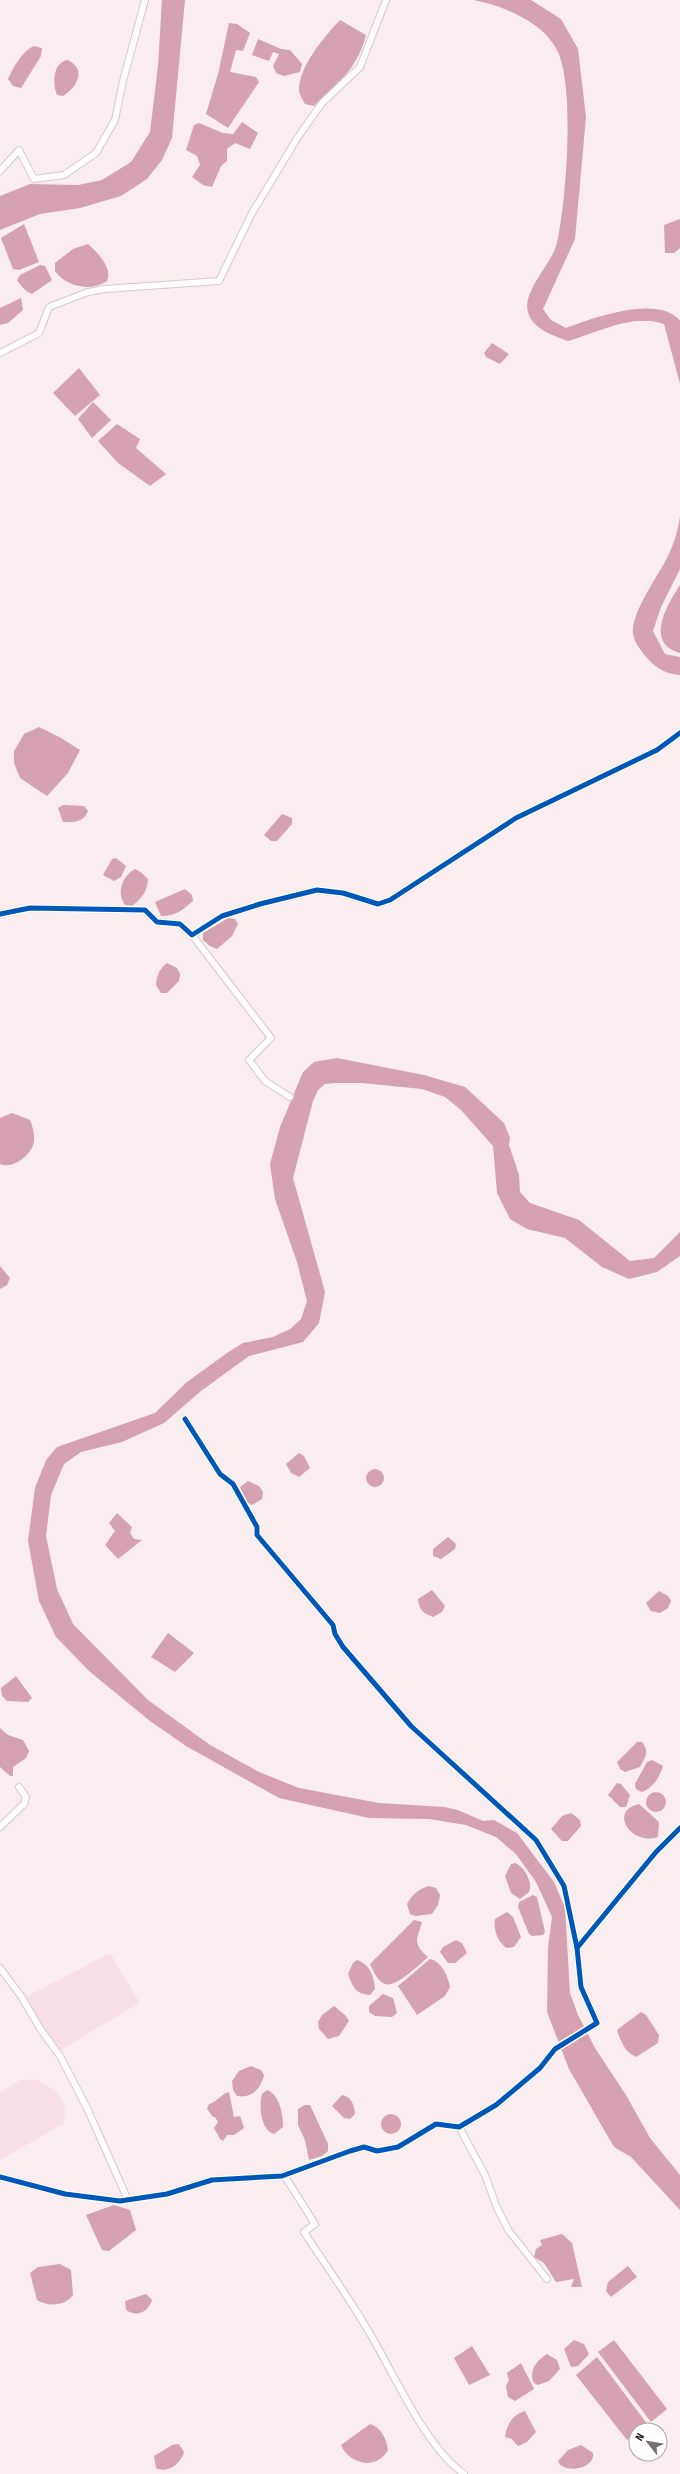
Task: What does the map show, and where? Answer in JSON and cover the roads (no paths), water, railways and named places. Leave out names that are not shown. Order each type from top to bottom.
[{"type":"street","points":[[0,171],[20,150],[34,178],[64,175],[96,153],[115,120],[123,80],[145,0]]},
{"type":"street","points":[[0,353],[39,333],[49,307],[88,292],[105,289],[219,281],[252,213],[298,137],[322,103],[360,67],[386,0]]},
{"type":"street","points":[[192,935],[222,916],[260,904],[317,890],[343,893],[378,904],[390,900],[516,818],[657,750],[680,733]]},
{"type":"street","points":[[0,914],[30,908],[144,910],[157,922],[180,924],[192,935],[271,1038],[249,1060],[265,1081],[290,1097]]},
{"type":"street","points":[[0,2177],[65,2194],[120,2201],[167,2194],[212,2180],[284,2175],[364,2147],[377,2151],[398,2147],[436,2124],[459,2127],[496,2105],[540,2068],[555,2049],[597,2023],[580,1987],[577,1948],[564,1886],[536,1840],[411,1726],[380,1693],[371,1678],[343,1647],[335,1634],[333,1625],[257,1535],[257,1528],[233,1484],[220,1474],[185,1419]]},
{"type":"street","points":[[0,1827],[24,1804],[26,1797],[19,1787]]},
{"type":"street","points":[[577,1948],[656,1852],[680,1828]]},
{"type":"street","points":[[0,1968],[21,1996],[41,2030],[60,2056],[87,2108],[128,2200]]},
{"type":"street","points":[[459,2127],[486,2175],[497,2208],[509,2231],[547,2279]]},
{"type":"street","points":[[284,2175],[315,2224],[304,2232],[366,2327],[420,2420],[446,2459],[464,2474]]}]
